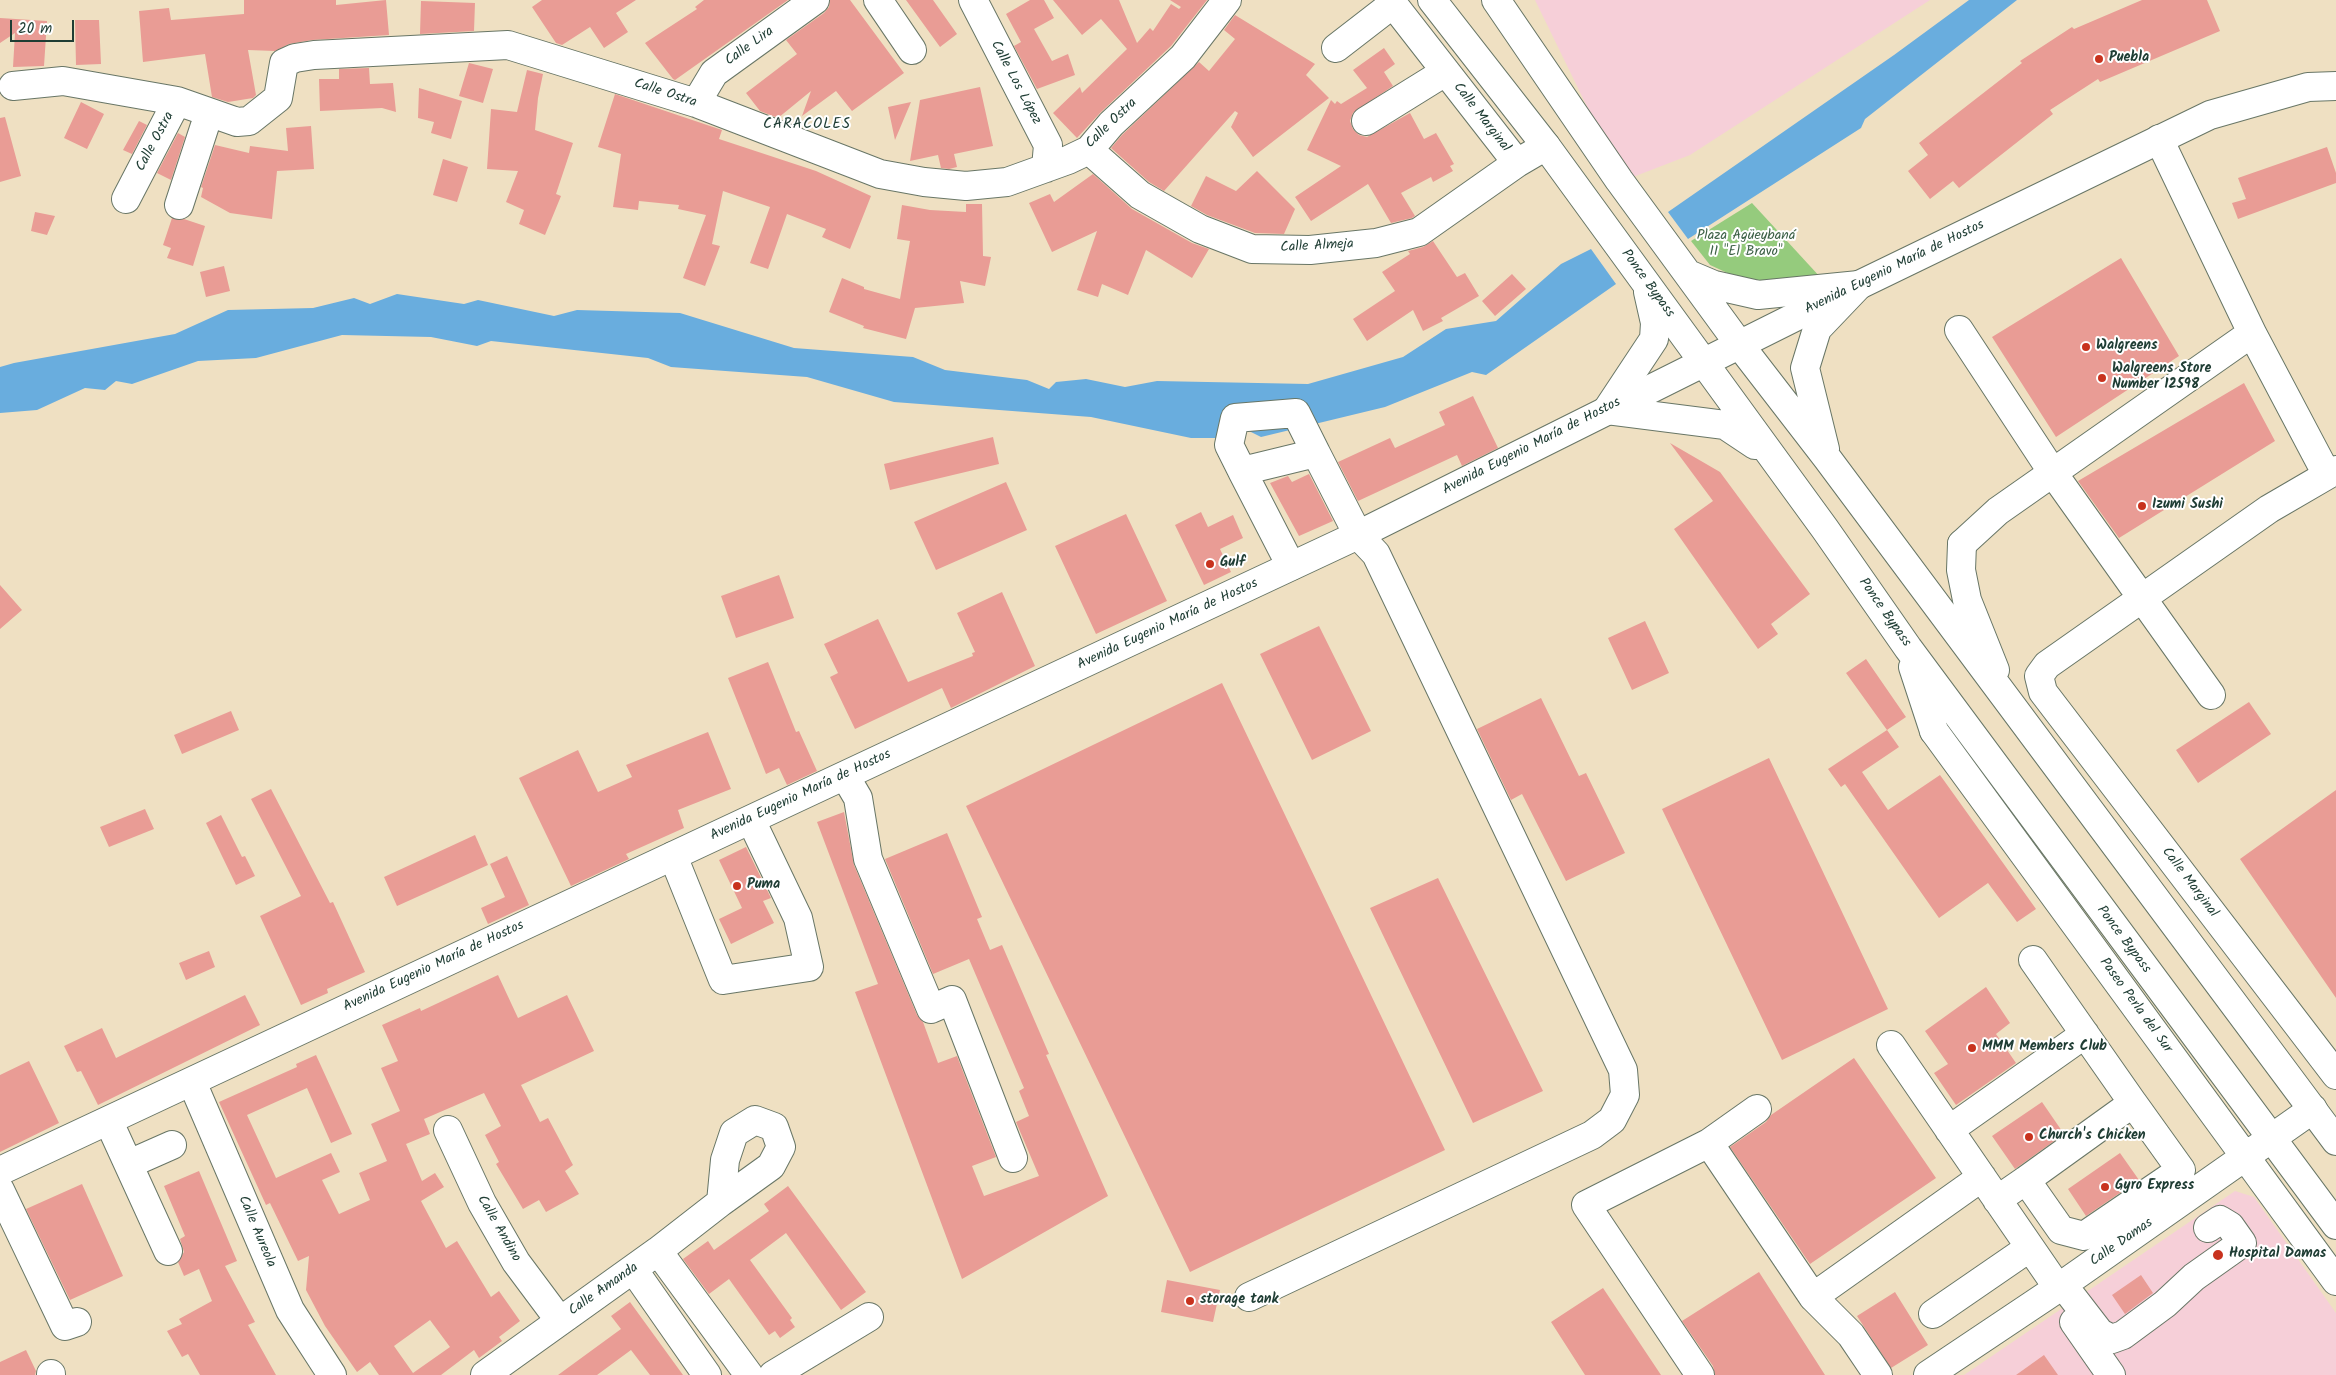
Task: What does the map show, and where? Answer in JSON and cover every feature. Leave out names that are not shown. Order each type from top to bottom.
[{"type":"main road","name":"Calle Lira","points":[[696,103],[714,73],[815,0]]},
{"type":"main road","points":[[878,0],[912,50]]},
{"type":"main road","name":"Calle Los López","points":[[972,0],[1048,145],[1046,168]]},
{"type":"main road","name":"Calle Ostra","points":[[126,199],[178,101],[237,122],[250,121],[278,98],[284,63],[295,58],[314,55],[508,45],[696,103],[880,174],[924,182],[966,186],[1007,182],[1089,150],[1111,124],[1184,57],[1227,0]]},
{"type":"main road","name":"Ponce Bypass","points":[[1432,0],[1546,146],[1825,529],[1908,648],[2097,906],[2336,1226]]},
{"type":"main road","points":[[1496,0],[1619,180],[1739,344],[1827,458],[2336,1141]]},
{"type":"main road","name":"Calle Marginal","points":[[1336,48],[1391,2],[1517,163]]},
{"type":"main road","name":"Calle Marginal","points":[[1366,121],[1446,72]]},
{"type":"main road","points":[[13,86],[63,81],[178,101]]},
{"type":"main road","name":"Avenida Eugenio María de Hostos","points":[[0,1172],[1358,535],[1858,285],[2210,115],[2308,87],[2336,86]]},
{"type":"main road","points":[[179,205],[209,112]]},
{"type":"main road","points":[[2142,598],[2269,509],[2331,472],[2252,332],[2159,139]]},
{"type":"main road","name":"Calle Almeja","points":[[1089,150],[1140,195],[1200,229],[1252,249],[1310,250],[1376,244],[1419,232],[1517,163],[1546,146]]},
{"type":"main road","points":[[1688,274],[1714,285],[1758,295],[1858,285]]},
{"type":"main road","points":[[1646,283],[1655,323],[1654,340],[1607,410],[1724,425],[1769,454]]},
{"type":"main road","points":[[1827,458],[1805,368],[1817,329],[1858,285]]},
{"type":"main road","points":[[1959,330],[2053,472],[2211,695]]},
{"type":"main road","points":[[2008,702],[1967,600],[1961,570],[1962,544],[1998,511],[2252,332]]},
{"type":"main road","points":[[1250,1297],[1592,1135],[1612,1120],[1625,1096],[1623,1070],[1376,554],[1358,535],[1296,413],[1235,418],[1229,445],[1291,566]]},
{"type":"main road","points":[[1242,471],[1316,453]]},
{"type":"main road","name":"Calle Marginal","points":[[2142,598],[2047,665],[2039,676],[2042,692],[2336,1075]]},
{"type":"main road","name":"Paseo Perla del Sur","points":[[1908,648],[1934,731],[2336,1281]]},
{"type":"main road","points":[[845,776],[858,798],[868,859],[931,1009],[952,1000],[1013,1158]]},
{"type":"main road","points":[[672,856],[723,980],[809,967],[798,918],[751,820]]},
{"type":"main road","points":[[2026,1180],[2061,1230],[2084,1236],[2181,1170],[2033,960]]},
{"type":"main road","points":[[1949,1130],[2085,1034]]},
{"type":"main road","points":[[1891,1045],[2058,1288],[2111,1375]]},
{"type":"main road","name":"Calle Aureola","points":[[192,1082],[290,1310],[332,1375]]},
{"type":"main road","points":[[1998,1200],[2133,1103]]},
{"type":"main road","points":[[1700,1375],[1586,1204],[1709,1143],[1757,1109]]},
{"type":"main road","name":"Calle Damas","points":[[1928,1375],[2058,1288],[2313,1109]]},
{"type":"main road","points":[[109,1122],[130,1164],[168,1251]]},
{"type":"main road","name":"Calle Andino","points":[[448,1130],[482,1203],[516,1262],[560,1321]]},
{"type":"main road","points":[[1709,1143],[1812,1297],[1851,1335],[1878,1375]]},
{"type":"main road","points":[[130,1164],[172,1145]]},
{"type":"main road","points":[[1812,1297],[1982,1177]]},
{"type":"main road","points":[[0,1190],[65,1326],[77,1322]]},
{"type":"main road","name":"Calle Amanda","points":[[485,1375],[658,1251],[721,1202]]},
{"type":"main road","points":[[2058,1288],[2100,1333],[2112,1338],[2122,1335],[2165,1304],[2194,1277],[2242,1243],[2230,1226],[2220,1220],[2208,1228]]},
{"type":"main road","points":[[1933,1314],[2029,1248]]},
{"type":"main road","points":[[658,1251],[749,1375]]},
{"type":"main road","points":[[633,1269],[707,1375]]},
{"type":"main road","points":[[773,1375],[869,1317]]},
{"type":"shaded area","points":[[1535,0],[1930,0],[1690,155],[1633,177],[1597,127]]},
{"type":"shaded area","name":"Hospital Damas","points":[[2235,1191],[2254,1197],[2336,1313],[2336,1375],[1964,1375]]},
{"type":"green space","name":"Plaza Agüeybaná II \"El Bravo\"","points":[[1752,203],[1821,278],[1768,283],[1734,276],[1710,265],[1691,241]]},
{"type":"water","points":[[1969,0],[2017,0],[1865,119],[1861,128],[1688,239],[1668,212],[1894,55]]},
{"type":"water","points":[[1591,249],[1616,284],[1486,375],[1472,372],[1385,407],[1261,437],[1243,428],[1225,438],[1191,438],[1091,417],[894,402],[807,377],[671,367],[648,358],[491,341],[477,346],[431,337],[342,335],[256,358],[198,361],[132,384],[116,381],[105,390],[85,388],[37,410],[0,413],[0,367],[175,334],[228,310],[313,308],[354,298],[370,304],[397,294],[464,304],[478,300],[554,316],[577,310],[680,313],[794,348],[913,357],[945,370],[1027,380],[1049,389],[1056,382],[1086,379],[1125,387],[1157,381],[1308,384],[1403,357],[1446,329],[1496,321],[1561,264]]},
{"type":"building","points":[[244,0],[336,0],[336,5],[386,0],[389,35],[312,40],[289,44],[275,51],[248,50],[256,95],[253,98],[228,102],[212,97],[205,54],[143,62],[139,11],[169,8],[171,20],[244,14]]},
{"type":"building","points":[[542,0],[636,0],[616,13],[628,32],[604,48],[590,27],[562,45],[556,43],[532,7]]},
{"type":"building","points":[[704,0],[788,0],[675,80],[645,43],[697,9],[695,7]]},
{"type":"building","points":[[830,0],[850,0],[904,73],[852,111],[836,91],[802,116],[811,91],[778,118],[760,111],[746,93],[797,54],[786,40],[824,13],[829,7]]},
{"type":"building","points":[[906,0],[933,0],[957,34],[940,47]]},
{"type":"building","points":[[1030,0],[1044,0],[1054,18],[1034,29],[1052,61],[1068,54],[1075,75],[1037,89],[1014,46],[1021,42],[1006,14]]},
{"type":"building","points":[[1053,0],[1119,0],[1137,43],[1150,28],[1153,31],[1171,4],[1179,9],[1181,7],[1170,0],[1207,0],[1171,46],[1100,113],[1077,138],[1053,113],[1080,87],[1082,93],[1127,49],[1101,19],[1082,35]]},
{"type":"building","points":[[2142,0],[2207,0],[2220,31],[2100,82],[2098,79],[2050,110],[2053,114],[1959,188],[1953,181],[1930,199],[1908,171],[1928,155],[1919,143],[2022,63],[2020,61],[2072,27],[2074,29]]},
{"type":"building","points":[[421,1],[475,3],[474,31],[420,34]]},
{"type":"building","points":[[1235,15],[1315,64],[1306,75],[1329,98],[1253,157],[1231,127],[1238,113],[1235,111],[1164,191],[1149,182],[1111,148],[1122,135],[1199,62],[1209,71],[1235,39],[1224,30]]},
{"type":"building","points":[[0,18],[47,21],[44,66],[13,67],[15,33],[0,43]]},
{"type":"building","points":[[75,20],[99,20],[101,64],[76,65]]},
{"type":"building","points":[[1384,48],[1395,64],[1384,72],[1393,86],[1353,113],[1350,121],[1353,129],[1359,135],[1367,137],[1410,113],[1424,139],[1436,133],[1454,164],[1450,166],[1453,171],[1433,182],[1431,177],[1401,193],[1415,216],[1412,218],[1391,223],[1368,184],[1311,221],[1295,197],[1341,166],[1307,150],[1331,100],[1335,104],[1337,101],[1341,104],[1367,88],[1353,70]]},
{"type":"building","points":[[469,63],[493,69],[483,103],[459,96]]},
{"type":"building","points":[[369,68],[370,84],[393,83],[396,112],[382,108],[320,111],[319,79],[339,79],[339,69]]},
{"type":"building","points":[[527,70],[543,74],[538,98],[535,130],[573,143],[556,194],[561,196],[545,235],[519,224],[524,210],[506,202],[518,171],[487,169],[491,109],[517,112]]},
{"type":"building","points":[[980,87],[993,146],[954,154],[957,167],[949,169],[941,168],[938,155],[910,161],[920,100]]},
{"type":"building","points":[[419,88],[462,101],[451,139],[431,133],[434,122],[418,118]]},
{"type":"building","points":[[615,94],[722,130],[719,139],[816,171],[871,196],[850,249],[822,237],[826,229],[787,214],[768,269],[750,263],[770,207],[723,191],[712,244],[720,246],[705,286],[683,278],[706,215],[678,209],[679,205],[639,201],[638,210],[613,207],[621,154],[598,147]]},
{"type":"building","points":[[81,102],[104,114],[87,149],[64,138]]},
{"type":"building","points":[[911,102],[895,140],[888,107]]},
{"type":"building","points":[[5,117],[21,176],[0,182],[0,118]]},
{"type":"building","points":[[139,121],[147,125],[132,154],[123,150]]},
{"type":"building","points":[[311,126],[314,169],[277,171],[272,219],[230,213],[201,197],[203,188],[201,187],[215,145],[249,153],[250,146],[288,151],[286,128]]},
{"type":"building","points":[[178,133],[185,137],[171,180],[157,173]]},
{"type":"building","points":[[2327,147],[2336,173],[2336,183],[2238,219],[2232,203],[2246,199],[2238,178]]},
{"type":"building","points":[[443,159],[468,167],[457,202],[433,195]]},
{"type":"building","points":[[1257,171],[1295,209],[1284,234],[1255,233],[1207,215],[1191,206],[1206,176],[1236,191]]},
{"type":"building","points":[[1093,174],[1132,209],[1192,243],[1209,249],[1192,278],[1146,250],[1128,295],[1102,284],[1098,297],[1077,290],[1097,231],[1052,252],[1029,203],[1050,194],[1054,202]]},
{"type":"building","points":[[966,204],[982,204],[983,256],[991,257],[985,286],[960,281],[964,303],[915,308],[906,339],[863,328],[864,326],[829,312],[842,278],[864,287],[864,289],[900,299],[910,241],[897,239],[902,205],[930,210],[966,212]]},
{"type":"building","points":[[35,212],[55,216],[47,235],[31,231]]},
{"type":"building","points":[[172,218],[184,219],[205,226],[193,266],[167,258],[171,248],[163,245]]},
{"type":"building","points":[[1433,241],[1457,277],[1465,273],[1479,296],[1441,318],[1443,321],[1423,331],[1413,310],[1367,341],[1353,319],[1395,291],[1382,272],[1410,254],[1408,251],[1423,247]]},
{"type":"building","name":"Walgreens","points":[[2121,258],[2179,356],[2056,437],[1992,337]]},
{"type":"building","points":[[224,266],[230,291],[206,297],[200,272]]},
{"type":"building","points":[[1512,274],[1526,289],[1495,316],[1482,301]]},
{"type":"building","points":[[2244,383],[2275,441],[2119,538],[2078,481]]},
{"type":"building","points":[[1473,396],[1498,448],[1462,466],[1457,455],[1358,501],[1338,462],[1390,438],[1395,448],[1445,425],[1439,412]]},
{"type":"building","points":[[993,437],[999,464],[890,490],[884,464]]},
{"type":"building","points":[[1670,443],[1720,472],[1810,594],[1771,624],[1778,634],[1758,649],[1674,529],[1713,501]]},
{"type":"building","points":[[1309,474],[1333,521],[1299,536],[1270,483],[1288,476],[1292,482]]},
{"type":"building","points":[[1006,482],[1027,530],[936,570],[914,522]]},
{"type":"building","points":[[1201,512],[1208,527],[1233,515],[1243,538],[1220,549],[1231,572],[1204,585],[1175,525]]},
{"type":"building","points":[[1126,514],[1167,601],[1096,634],[1055,546]]},
{"type":"building","points":[[779,575],[794,618],[736,638],[721,596]]},
{"type":"building","points":[[0,585],[22,610],[0,629]]},
{"type":"building","points":[[1002,592],[1035,666],[951,708],[942,688],[855,729],[830,677],[838,673],[824,644],[878,619],[908,682],[973,656],[972,653],[975,652],[957,613]]},
{"type":"building","points":[[1645,621],[1669,673],[1632,690],[1608,638]]},
{"type":"building","points":[[1319,626],[1371,731],[1312,760],[1260,654]]},
{"type":"building","points":[[1866,659],[1906,717],[1887,730],[1846,673]]},
{"type":"building","points":[[768,662],[796,732],[799,731],[817,771],[787,785],[779,768],[766,774],[728,678]]},
{"type":"building","points":[[1222,683],[1445,1150],[1190,1272],[966,806]]},
{"type":"building","points":[[1541,698],[1579,776],[1586,773],[1625,853],[1566,881],[1522,794],[1511,800],[1477,729]]},
{"type":"building","points":[[2249,702],[2271,734],[2198,783],[2176,750]]},
{"type":"building","points":[[231,711],[239,730],[182,754],[174,735]]},
{"type":"building","points":[[1887,730],[1899,747],[1862,772],[1888,810],[1940,775],[2036,909],[2017,922],[1988,883],[1939,918],[1845,784],[1841,787],[1828,769]]},
{"type":"building","points":[[708,732],[731,789],[678,810],[684,828],[626,854],[629,859],[571,886],[519,778],[578,750],[598,792],[632,777],[626,765]]},
{"type":"building","points":[[1769,758],[1888,1009],[1782,1060],[1662,809]]},
{"type":"building","points":[[271,789],[330,903],[333,902],[365,972],[327,989],[328,993],[301,1005],[260,916],[301,896],[251,799]]},
{"type":"building","points":[[2336,790],[2336,998],[2240,859]]},
{"type":"building","points":[[145,809],[154,829],[109,847],[100,827]]},
{"type":"building","points":[[844,812],[854,865],[917,1015],[923,1022],[938,1063],[957,1056],[996,1157],[972,1166],[984,1196],[1039,1176],[1016,1122],[1029,1116],[1019,1091],[1024,1088],[969,959],[933,974],[885,859],[947,833],[982,917],[977,919],[990,950],[1002,945],[1049,1054],[1046,1055],[1108,1196],[962,1279],[855,992],[878,984],[817,822]]},
{"type":"building","points":[[221,815],[242,857],[245,856],[255,876],[236,885],[206,823]]},
{"type":"building","points":[[475,835],[488,865],[397,906],[384,877]]},
{"type":"building","points":[[746,847],[771,898],[763,901],[774,923],[731,944],[719,919],[742,908],[719,860]]},
{"type":"building","points":[[507,856],[529,905],[488,924],[481,908],[505,897],[490,864]]},
{"type":"building","points":[[1438,878],[1543,1091],[1473,1123],[1370,908]]},
{"type":"building","points":[[209,951],[215,967],[186,980],[179,963]]},
{"type":"building","points":[[498,975],[518,1018],[567,995],[594,1051],[521,1085],[540,1122],[548,1118],[573,1165],[565,1171],[579,1194],[546,1212],[539,1200],[523,1209],[496,1164],[499,1162],[485,1135],[501,1126],[484,1093],[424,1119],[430,1134],[406,1144],[422,1181],[435,1173],[444,1187],[421,1201],[446,1248],[457,1241],[491,1297],[499,1291],[520,1321],[499,1337],[502,1341],[479,1358],[474,1350],[441,1375],[379,1375],[370,1362],[357,1372],[325,1326],[306,1290],[309,1256],[298,1261],[270,1203],[266,1205],[219,1102],[297,1067],[296,1064],[316,1055],[352,1134],[331,1143],[307,1088],[247,1115],[276,1178],[331,1153],[340,1172],[322,1180],[339,1214],[370,1200],[359,1173],[387,1161],[371,1124],[400,1111],[381,1068],[398,1061],[382,1025],[420,1008],[421,1011]],"holes":[[[430,1320],[450,1347],[413,1373],[394,1346]]]},
{"type":"building","name":"MMM Members Club","points":[[1986,987],[2010,1023],[1996,1034],[2016,1063],[1956,1105],[1934,1073],[1948,1064],[1925,1031]]},
{"type":"building","points":[[245,995],[260,1025],[98,1105],[81,1071],[77,1072],[64,1046],[102,1028],[116,1058]]},
{"type":"building","points":[[1854,1058],[1936,1178],[1810,1264],[1730,1147],[1766,1122],[1771,1115]]},
{"type":"building","points":[[29,1061],[59,1123],[0,1152],[0,1075]]},
{"type":"building","name":"Church's Chicken","points":[[2042,1102],[2064,1134],[2015,1169],[1992,1136]]},
{"type":"building","name":"Gyro Express","points":[[2120,1153],[2139,1180],[2086,1216],[2068,1189]]},
{"type":"building","points":[[199,1171],[237,1261],[225,1266],[255,1322],[248,1325],[276,1375],[200,1375],[188,1354],[182,1357],[167,1331],[182,1324],[179,1319],[212,1301],[199,1269],[184,1276],[178,1262],[184,1252],[180,1239],[185,1236],[164,1186]]},
{"type":"building","points":[[82,1184],[123,1276],[70,1300],[26,1209]]},
{"type":"building","points":[[788,1186],[866,1292],[841,1310],[786,1233],[750,1260],[792,1318],[790,1320],[795,1327],[780,1338],[775,1331],[769,1335],[729,1279],[709,1294],[683,1259],[708,1241],[714,1250],[769,1211],[764,1204]]},
{"type":"building","points":[[1759,1272],[1825,1375],[1715,1375],[1713,1366],[1682,1321]]},
{"type":"building","points":[[2141,1275],[2153,1293],[2125,1314],[2112,1295]]},
{"type":"building","name":"storage tank","points":[[1167,1280],[1220,1290],[1213,1322],[1161,1312]]},
{"type":"building","points":[[1603,1288],[1661,1375],[1585,1375],[1551,1322]]},
{"type":"building","points":[[1895,1292],[1928,1345],[1891,1368],[1857,1316]]},
{"type":"building","points":[[630,1302],[683,1375],[650,1375],[631,1350],[597,1375],[558,1375],[621,1329],[611,1316]]},
{"type":"building","points":[[26,1350],[36,1371],[35,1375],[0,1375],[0,1362]]},
{"type":"building","points":[[2044,1355],[2058,1375],[2016,1375]]},
{"type":"place","name":"Puebla","points":[[2099,59]]},
{"type":"place","name":"Walgreens","points":[[2086,347]]},
{"type":"place","name":"Walgreens Store Number 12598","points":[[2102,378]]},
{"type":"place","name":"Izumi Sushi","points":[[2142,506]]},
{"type":"place","name":"Gulf","points":[[1210,564]]},
{"type":"place","name":"Puma","points":[[737,886]]},
{"type":"place","name":"MMM Members Club","points":[[1972,1048]]},
{"type":"place","name":"Church's Chicken","points":[[2029,1137]]},
{"type":"place","name":"Gyro Express","points":[[2105,1187]]},
{"type":"place","name":"Hospital Damas","points":[[2218,1255]]},
{"type":"place","name":"storage tank","points":[[1190,1301]]},
{"type":"district","name":"CARACOLES","points":[[807,125]]}]
